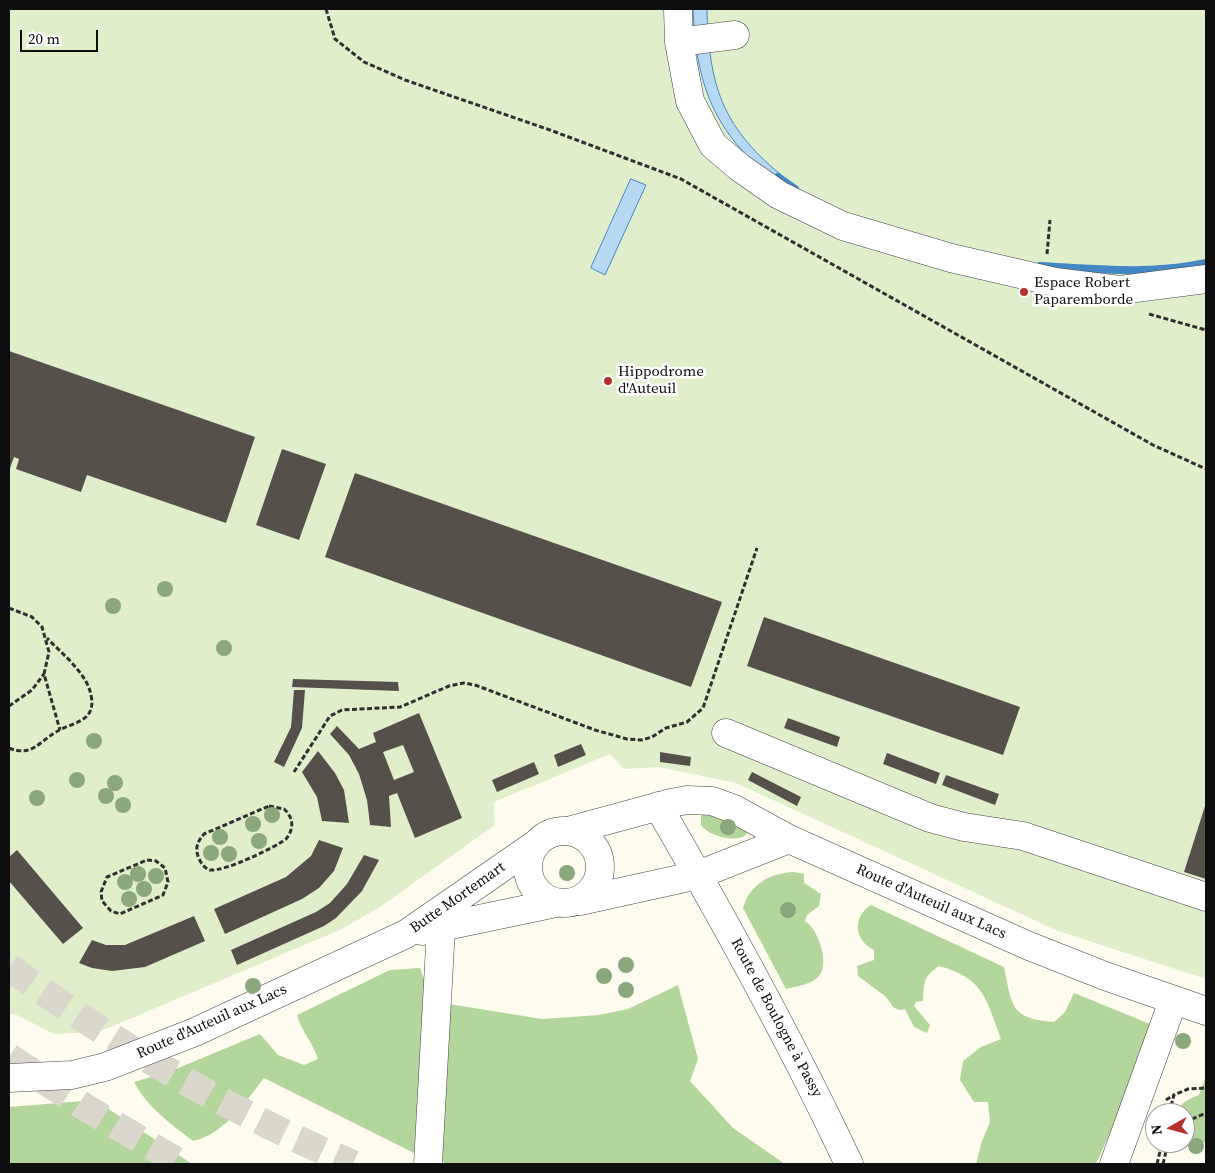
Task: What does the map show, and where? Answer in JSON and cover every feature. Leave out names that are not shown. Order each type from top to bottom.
[{"type":"street","points":[[678,9],[679,42],[690,101],[713,145],[739,167],[779,195],[843,226],[951,258],[1044,280],[1120,290],[1189,283],[1206,278]]},
{"type":"street","points":[[679,42],[735,35]]},
{"type":"street","points":[[726,733],[930,818],[964,827],[1023,836],[1206,897]]},
{"type":"street","name":"Route d'Auteuil aux Lacs","points":[[658,806],[687,800],[712,800],[734,809],[789,839],[1029,946],[1173,1001],[1206,1011]]},
{"type":"street","points":[[658,806],[698,875]]},
{"type":"street","name":"Butte Mortemart","points":[[406,934],[556,831],[568,831],[658,806]]},
{"type":"street","points":[[568,831],[579,834],[589,841],[596,850],[600,861],[600,873],[596,884],[568,902]]},
{"type":"street","name":"Butte Mortemart","points":[[406,934],[698,875],[789,839]]},
{"type":"street","name":"Butte Mortemart","points":[[536,844],[530,854],[527,867],[529,879],[535,890],[544,898],[568,902]]},
{"type":"street","name":"Route de Boulogne à Passy","points":[[698,875],[738,944],[802,1063],[849,1164]]},
{"type":"street","points":[[428,1164],[441,928]]},
{"type":"street","name":"Route d'Auteuil aux Lacs","points":[[9,1078],[72,1075],[105,1067],[137,1056],[195,1032],[406,934]]},
{"type":"street","points":[[1114,1164],[1173,1001]]},
{"type":"path","points":[[326,9],[335,38],[364,62],[405,80],[550,130],[681,179],[1153,445],[1206,469]]},
{"type":"path","points":[[1044,280],[1050,220]]},
{"type":"path","points":[[1120,290],[1128,308],[1206,330]]},
{"type":"path","points":[[294,772],[330,716],[335,712],[400,707],[459,683],[475,685],[595,730],[627,739],[646,739],[666,728],[687,722],[703,708],[757,548]]},
{"type":"path","points":[[9,608],[32,617],[42,627],[47,638],[49,652],[44,674],[32,690],[9,706]]},
{"type":"path","points":[[9,748],[19,752],[28,751],[60,730],[76,725],[85,719],[92,696],[88,685],[47,638]]},
{"type":"path","points":[[44,674],[60,730]]},
{"type":"path","points":[[276,806],[287,811],[292,821],[292,829],[283,842],[224,868],[210,870],[202,864],[198,854],[198,842],[204,834],[263,807],[276,806]]},
{"type":"path","points":[[147,860],[156,861],[166,868],[168,882],[166,891],[159,898],[120,914],[112,911],[102,901],[102,889],[105,880],[110,875],[147,860]]},
{"type":"path","points":[[1172,1103],[1174,1095],[1188,1089],[1206,1088]]},
{"type":"green space","name":"Hippodrome d'Auteuil","points":[[9,9],[1206,9],[1206,979],[1058,931],[736,783],[658,767],[624,769],[610,754],[494,802],[495,825],[380,907],[342,929],[99,1032],[54,1034],[15,1014],[9,1014]]},
{"type":"green space","points":[[706,810],[748,829],[747,834],[742,837],[730,838],[710,832],[701,825],[701,814]]},
{"type":"green space","points":[[794,872],[804,874],[804,883],[821,894],[819,906],[807,915],[805,921],[810,925],[818,938],[823,955],[823,963],[822,970],[816,979],[804,985],[786,989],[743,908],[751,892],[762,881],[777,875]]},
{"type":"green space","points":[[871,905],[1004,967],[1009,991],[1016,1008],[1029,1017],[1054,1022],[1065,1012],[1074,993],[1150,1024],[1124,1102],[1096,1164],[976,1164],[982,1141],[990,1122],[988,1102],[974,1102],[960,1080],[963,1061],[981,1047],[1001,1039],[987,1001],[966,977],[939,966],[930,973],[925,981],[923,1001],[916,1002],[914,1006],[930,1025],[927,1033],[914,1027],[905,1009],[894,1008],[885,996],[858,976],[857,966],[874,960],[874,950],[862,940],[858,928],[861,916]]},
{"type":"green space","points":[[420,968],[426,984],[414,1153],[264,1078],[242,1107],[225,1124],[215,1132],[193,1141],[153,1107],[134,1082],[171,1071],[260,1034],[278,1055],[304,1065],[318,1059],[297,1015],[390,970]]},
{"type":"green space","points":[[678,985],[698,1059],[690,1081],[733,1128],[785,1164],[447,1164],[443,1162],[440,1152],[449,1004],[542,1019],[599,1015],[628,1009]]},
{"type":"green space","points":[[1206,1076],[1206,1142],[1195,1144],[1195,1103],[1184,1103],[1199,1095]]},
{"type":"green space","points":[[95,1100],[192,1164],[9,1164],[9,1107]]},
{"type":"water","points":[[693,9],[707,9],[711,60],[715,81],[722,101],[744,138],[780,174],[775,181],[737,145],[723,126],[712,106],[698,61]]},
{"type":"water","points":[[631,179],[646,185],[605,275],[591,268]]},
{"type":"building","points":[[9,351],[255,437],[226,523],[87,475],[81,492],[16,469],[19,459],[14,457],[9,471]]},
{"type":"building","points":[[282,449],[326,464],[299,540],[256,525]]},
{"type":"building","points":[[355,473],[722,602],[691,687],[325,557]]},
{"type":"building","points":[[764,617],[1020,707],[1003,755],[747,666]]},
{"type":"building","points":[[293,679],[398,682],[399,691],[292,687]]},
{"type":"building","points":[[294,690],[305,690],[302,728],[284,767],[274,762],[291,727]]},
{"type":"building","points":[[419,713],[462,818],[415,838],[397,793],[389,796],[391,827],[370,825],[367,800],[359,774],[349,755],[330,734],[337,726],[359,749],[376,742],[373,733]],"holes":[[[403,745],[414,772],[394,780],[383,752]]]},
{"type":"building","points":[[788,718],[840,737],[837,747],[784,728]]},
{"type":"building","points":[[581,744],[586,755],[558,767],[554,755]]},
{"type":"building","points":[[318,751],[335,773],[344,790],[349,823],[322,821],[317,797],[302,772]]},
{"type":"building","points":[[660,752],[691,757],[690,766],[660,762]]},
{"type":"building","points":[[887,753],[940,773],[936,784],[883,764]]},
{"type":"building","points":[[534,762],[539,774],[497,792],[492,780]]},
{"type":"building","points":[[752,772],[801,797],[797,806],[748,780]]},
{"type":"building","points":[[946,775],[999,794],[995,805],[942,785]]},
{"type":"building","points":[[1206,803],[1206,879],[1184,872]]},
{"type":"building","points":[[319,840],[343,848],[334,871],[319,888],[302,899],[225,934],[214,909],[286,877],[311,856]]},
{"type":"building","points":[[17,850],[83,928],[63,944],[9,881],[9,857]]},
{"type":"building","points":[[364,855],[379,860],[362,891],[336,918],[324,926],[237,965],[231,950],[316,912],[330,903],[347,884]]},
{"type":"building","points":[[194,916],[205,941],[145,967],[112,971],[92,968],[79,963],[92,940],[106,945],[125,945]]},
{"type":"waterway","points":[[778,177],[795,189]]},
{"type":"waterway","points":[[1040,266],[1103,270],[1145,270],[1186,267],[1206,263]]},
{"type":"tunnel","points":[[9,967],[49,996],[175,1075],[263,1122],[353,1164]]},
{"type":"tunnel","points":[[9,1057],[83,1106],[182,1164]]},
{"type":"place","name":"Espace Robert Paparemborde","points":[[1024,292]]},
{"type":"place","name":"Hippodrome d'Auteuil","points":[[608,381]]}]
